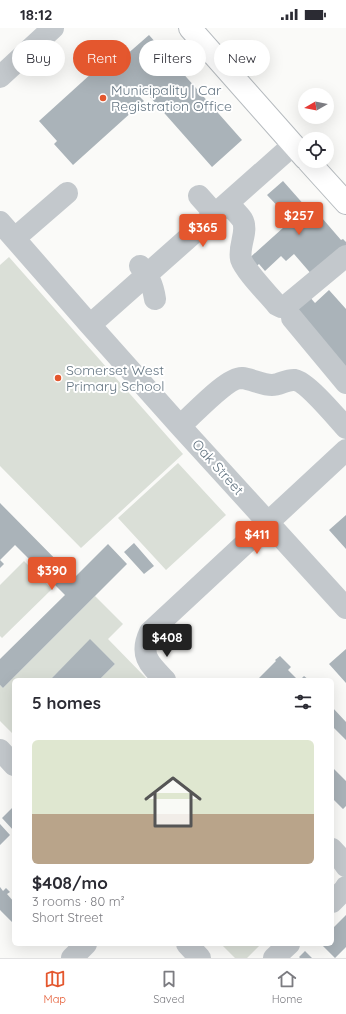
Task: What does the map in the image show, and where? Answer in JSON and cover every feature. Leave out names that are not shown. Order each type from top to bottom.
[{"type":"main road","points":[[190,28],[298,151]]},
{"type":"main road","points":[[314,168],[346,203]]},
{"type":"street","points":[[0,77],[53,28]]},
{"type":"street","points":[[90,325],[144,270],[176,241],[298,153]]},
{"type":"street","points":[[15,238],[43,204],[67,193]]},
{"type":"street","points":[[199,196],[242,219],[245,229],[240,248],[242,259],[246,268],[277,305],[281,307],[286,305],[346,256]]},
{"type":"street","name":"Oak Street","points":[[0,222],[180,426],[346,608]]},
{"type":"street","points":[[144,270],[153,287],[155,299]]},
{"type":"street","points":[[292,318],[346,384]]},
{"type":"street","points":[[180,426],[221,389],[234,380],[240,378],[272,385],[288,380],[297,380],[311,390],[346,428]]},
{"type":"street","points":[[163,678],[149,663],[147,657],[145,648],[146,640],[150,632],[346,450]]},
{"type":"street","points":[[334,851],[346,866]]},
{"type":"street","points":[[334,900],[346,887]]},
{"type":"street","points":[[72,958],[84,946]]},
{"type":"street","points":[[189,946],[200,958]]},
{"type":"street","points":[[274,958],[287,946]]},
{"type":"shaded area","points":[[9,257],[183,454],[81,548],[0,466],[0,265]]},
{"type":"shaded area","points":[[178,463],[226,515],[166,570],[118,518]]},
{"type":"shaded area","points":[[24,561],[52,589],[2,638],[0,636],[0,585]]},
{"type":"shaded area","points":[[95,596],[123,624],[108,639],[146,678],[101,678],[115,664],[90,640],[52,678],[13,678]]},
{"type":"shaded area","points":[[12,679],[12,733],[0,721],[0,685],[3,688]]},
{"type":"shaded area","points":[[223,946],[259,946],[247,958],[235,958]]},
{"type":"building","name":"Municipality | Car Registration Office","points":[[149,35],[153,40],[143,40]]},
{"type":"building","name":"Municipality | Car Registration Office","points":[[139,44],[139,76],[185,76],[242,140],[212,167],[143,89],[137,94],[144,101],[73,165],[54,144],[57,141],[39,121],[89,76],[131,76],[131,51]]},
{"type":"building","points":[[283,181],[306,207],[309,205],[317,213],[318,212],[341,240],[343,239],[346,242],[346,247],[313,276],[294,254],[286,261],[281,256],[265,271],[259,264],[252,270],[245,262],[294,218],[290,213],[287,216],[267,195]]},
{"type":"building","points":[[329,290],[346,309],[346,374],[295,308],[308,295],[315,303]]},
{"type":"building","points":[[0,503],[71,575],[73,579],[108,544],[127,564],[3,688],[0,685],[0,659],[65,595],[15,545],[0,560]]},
{"type":"building","points":[[346,515],[346,549],[329,530]]},
{"type":"building","points":[[134,543],[154,566],[144,574],[124,552]]},
{"type":"building","points":[[0,560],[4,564],[0,568]]},
{"type":"building","points":[[90,639],[115,664],[101,678],[52,678]]},
{"type":"building","points":[[346,649],[346,683],[329,664]]},
{"type":"building","points":[[280,656],[291,667],[288,670],[296,678],[259,678],[276,661],[275,660]]},
{"type":"building","points":[[334,709],[346,722],[346,740],[334,728]]},
{"type":"building","points":[[334,769],[346,781],[346,806],[343,809],[334,800]]},
{"type":"building","points":[[12,808],[12,829],[2,818]]},
{"type":"building","points":[[0,824],[10,835],[0,845]]},
{"type":"building","points":[[0,887],[3,891],[6,888],[10,892],[7,894],[12,900],[12,922],[0,910]]},
{"type":"building","points":[[346,915],[346,947],[335,958],[323,946],[334,946],[334,927]]},
{"type":"building","points":[[305,951],[312,958],[299,957]]},
{"type":"place","name":"Municipality | Car Registration Office","points":[[103,98]]},
{"type":"place","name":"Somerset West Primary School","points":[[58,378]]}]
